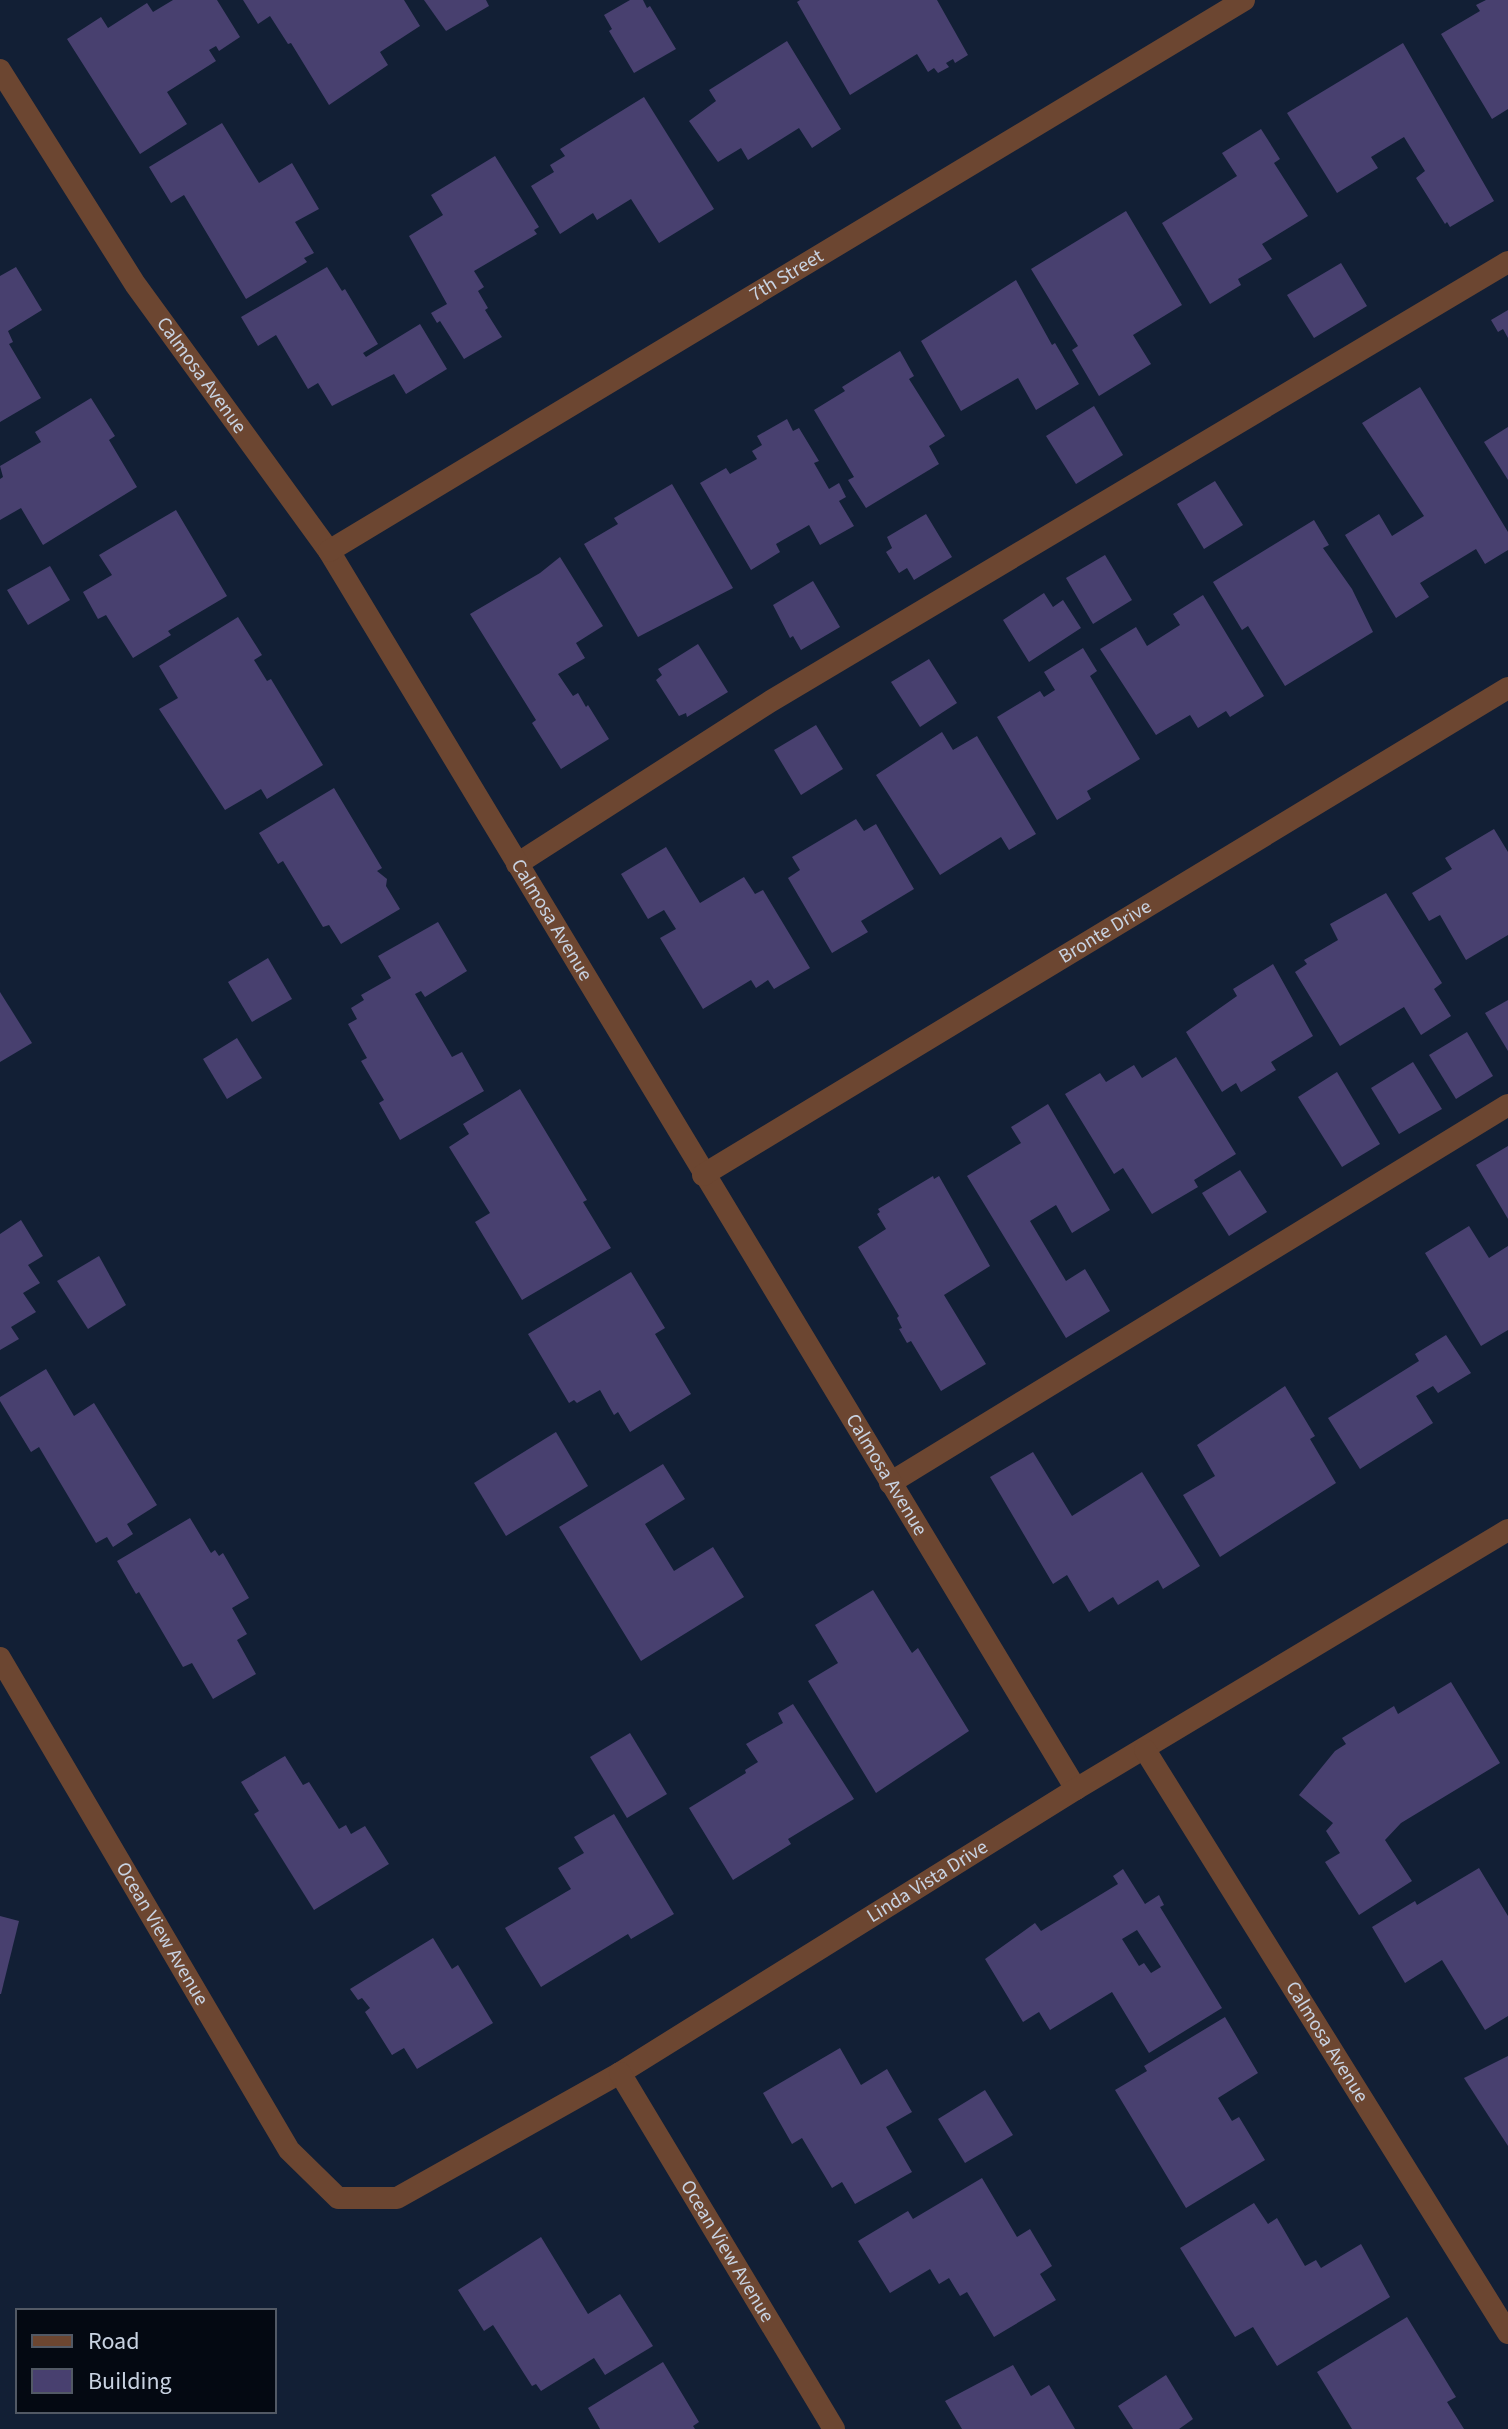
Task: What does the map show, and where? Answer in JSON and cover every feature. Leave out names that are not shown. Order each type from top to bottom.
[{"type":"street","name":"7th Street","points":[[329,551],[1244,0]]},
{"type":"street","name":"Calmosa Avenue","points":[[0,70],[135,284],[329,551],[1076,1789]]},
{"type":"street","points":[[517,864],[771,701],[1508,262]]},
{"type":"street","name":"Bronte Drive","points":[[703,1175],[1508,688]]},
{"type":"street","points":[[890,1483],[1508,1105]]},
{"type":"street","name":"Linda Vista Drive","points":[[338,2198],[397,2198],[620,2073],[1076,1789],[1508,1530]]},
{"type":"street","name":"Ocean View Avenue","points":[[0,1658],[289,2150],[338,2198]]},
{"type":"street","name":"Calmosa Avenue","points":[[1145,1750],[1508,2333]]},
{"type":"street","name":"Ocean View Avenue","points":[[620,2073],[834,2429]]},
{"type":"building","points":[[173,0],[217,0],[240,37],[219,51],[216,46],[209,50],[216,61],[167,92],[187,124],[140,154],[67,39],[101,17],[108,28],[147,3],[153,12]]},
{"type":"building","points":[[243,0],[404,0],[420,26],[380,52],[388,65],[329,105],[291,43],[288,44],[270,16],[258,24]]},
{"type":"building","points":[[424,0],[486,0],[489,6],[446,31]]},
{"type":"building","points":[[630,0],[643,0],[647,8],[650,6],[676,49],[634,73],[609,31],[612,29],[604,15]]},
{"type":"building","points":[[937,0],[968,55],[955,63],[953,59],[946,63],[949,67],[938,73],[934,68],[928,72],[917,54],[850,95],[797,2]]},
{"type":"building","points":[[1486,0],[1508,0],[1508,109],[1492,119],[1441,34],[1480,11],[1476,5]]},
{"type":"building","points":[[787,41],[841,129],[812,148],[799,128],[748,160],[741,148],[718,162],[689,121],[716,101],[709,90]]},
{"type":"building","points":[[1403,43],[1494,201],[1450,227],[1416,178],[1425,171],[1404,137],[1371,157],[1378,168],[1337,193],[1287,113]]},
{"type":"building","points":[[644,97],[714,209],[659,243],[631,199],[597,220],[593,213],[560,234],[531,186],[554,172],[550,165],[565,156],[560,149]]},
{"type":"building","points":[[222,123],[259,183],[292,163],[319,209],[295,222],[314,253],[304,258],[307,262],[246,299],[184,195],[171,203],[149,167]]},
{"type":"building","points":[[1261,129],[1280,159],[1274,163],[1308,216],[1262,244],[1272,259],[1238,279],[1241,285],[1210,304],[1162,223],[1237,176],[1222,153]]},
{"type":"building","points":[[495,156],[539,227],[534,230],[537,234],[474,271],[484,287],[478,291],[488,308],[485,310],[502,337],[464,359],[440,321],[437,323],[431,313],[447,304],[409,236],[443,215],[431,195]]},
{"type":"building","points":[[1126,211],[1182,305],[1133,335],[1151,364],[1099,396],[1072,350],[1078,346],[1031,269]]},
{"type":"building","points":[[1341,263],[1367,306],[1314,338],[1287,295]]},
{"type":"building","points":[[16,267],[42,310],[8,331],[13,342],[9,344],[41,398],[0,422],[0,276]]},
{"type":"building","points":[[327,267],[342,291],[345,289],[378,344],[363,353],[366,357],[420,324],[447,369],[406,394],[394,374],[332,406],[318,383],[308,389],[276,335],[258,346],[241,317]]},
{"type":"building","points":[[1016,280],[1052,345],[1055,343],[1079,384],[1036,410],[1018,378],[961,411],[921,341]]},
{"type":"building","points":[[1508,310],[1508,338],[1503,329],[1498,332],[1491,320]]},
{"type":"building","points":[[900,351],[914,376],[909,379],[945,436],[929,446],[939,464],[866,508],[848,480],[854,477],[814,410],[845,391],[842,387]]},
{"type":"building","points":[[1420,387],[1508,532],[1508,550],[1485,564],[1476,549],[1420,583],[1429,597],[1396,618],[1345,535],[1379,514],[1392,536],[1424,516],[1362,423]]},
{"type":"building","points":[[91,398],[115,436],[109,440],[137,487],[43,545],[21,508],[0,520],[0,479],[3,477],[0,466],[41,442],[35,432]]},
{"type":"building","points":[[1094,406],[1123,455],[1076,484],[1046,436]]},
{"type":"building","points":[[787,419],[793,431],[799,428],[819,461],[814,463],[829,489],[839,483],[846,497],[839,501],[854,526],[820,545],[809,525],[776,544],[780,552],[751,570],[700,483],[726,468],[730,474],[757,459],[752,451],[762,445],[757,436]]},
{"type":"building","points":[[1508,427],[1508,480],[1484,442]]},
{"type":"building","points":[[1215,481],[1243,525],[1204,549],[1177,504]]},
{"type":"building","points":[[672,484],[733,588],[638,637],[584,544],[618,524],[614,518]]},
{"type":"building","points":[[176,510],[227,596],[168,631],[171,635],[133,658],[106,615],[98,619],[83,592],[112,575],[99,555]]},
{"type":"building","points":[[926,514],[952,557],[914,580],[907,568],[899,573],[886,552],[892,548],[887,537]]},
{"type":"building","points":[[1314,520],[1329,545],[1323,548],[1352,589],[1373,632],[1285,686],[1248,626],[1242,630],[1213,582]]},
{"type":"building","points":[[1105,555],[1132,600],[1093,624],[1066,578]]},
{"type":"building","points":[[560,557],[603,626],[576,643],[585,658],[558,674],[573,696],[578,693],[586,707],[588,705],[609,739],[561,769],[532,723],[536,720],[470,614],[540,573]]},
{"type":"building","points":[[50,566],[70,600],[28,625],[7,590]]},
{"type":"building","points":[[813,581],[840,627],[801,650],[793,636],[790,638],[773,605]]},
{"type":"building","points":[[1044,593],[1053,607],[1063,600],[1081,628],[1029,662],[1003,620]]},
{"type":"building","points":[[1203,595],[1264,696],[1230,717],[1226,711],[1198,728],[1190,715],[1156,735],[1100,649],[1136,627],[1147,646],[1180,625],[1173,614]]},
{"type":"building","points":[[238,617],[262,655],[254,660],[267,681],[271,679],[323,765],[267,799],[261,789],[225,810],[159,709],[178,698],[159,666]]},
{"type":"building","points":[[698,644],[728,692],[687,717],[686,713],[679,716],[656,680],[662,675],[658,669]]},
{"type":"building","points":[[1083,648],[1097,671],[1090,676],[1140,759],[1087,791],[1091,799],[1057,820],[997,717],[1040,691],[1044,697],[1055,690],[1044,672]]},
{"type":"building","points":[[929,659],[957,703],[920,727],[891,682]]},
{"type":"building","points":[[816,725],[843,769],[801,795],[774,750]]},
{"type":"building","points":[[942,732],[953,750],[977,736],[1036,834],[1009,850],[1001,837],[940,875],[876,775]]},
{"type":"building","points":[[334,788],[382,868],[377,871],[387,879],[386,886],[400,909],[341,944],[329,925],[323,927],[283,861],[278,864],[259,833]]},
{"type":"building","points":[[856,819],[864,831],[876,824],[914,889],[861,921],[868,932],[832,953],[788,878],[800,870],[792,857]]},
{"type":"building","points":[[1494,829],[1508,852],[1508,935],[1466,960],[1440,915],[1429,921],[1412,893],[1452,869],[1445,858]]},
{"type":"building","points":[[666,847],[700,903],[744,877],[755,894],[763,890],[810,968],[774,989],[768,980],[756,988],[751,980],[703,1009],[660,938],[676,929],[664,910],[648,919],[621,874]]},
{"type":"building","points":[[1386,893],[1442,983],[1434,989],[1451,1016],[1421,1035],[1404,1007],[1340,1046],[1295,972],[1307,964],[1304,960],[1338,940],[1330,924]]},
{"type":"building","points":[[438,922],[467,971],[425,997],[421,991],[415,994],[452,1057],[462,1052],[484,1091],[400,1140],[379,1103],[384,1100],[361,1061],[367,1058],[348,1024],[357,1019],[351,1008],[364,1000],[361,995],[391,978],[378,956]]},
{"type":"building","points":[[268,958],[292,999],[252,1022],[228,982]]},
{"type":"building","points":[[1273,964],[1313,1036],[1271,1062],[1276,1070],[1241,1092],[1236,1083],[1222,1092],[1186,1032],[1237,996],[1233,989]]},
{"type":"building","points":[[0,992],[32,1043],[0,1062]]},
{"type":"building","points":[[1508,1000],[1508,1051],[1485,1013]]},
{"type":"building","points":[[1467,1032],[1493,1076],[1456,1099],[1429,1055]]},
{"type":"building","points":[[237,1038],[262,1078],[227,1099],[203,1059]]},
{"type":"building","points":[[1176,1057],[1236,1154],[1194,1180],[1198,1187],[1152,1214],[1123,1168],[1114,1174],[1065,1094],[1100,1073],[1106,1082],[1134,1065],[1142,1078]]},
{"type":"building","points":[[1413,1062],[1442,1109],[1399,1134],[1371,1088]]},
{"type":"building","points":[[1337,1072],[1380,1144],[1342,1167],[1298,1097]]},
{"type":"building","points":[[520,1089],[587,1200],[583,1202],[611,1248],[522,1300],[475,1222],[490,1213],[449,1147],[469,1134],[463,1124]]},
{"type":"building","points":[[1048,1104],[1110,1210],[1072,1233],[1056,1205],[1030,1221],[1066,1281],[1085,1269],[1110,1311],[1066,1338],[967,1176],[1021,1143],[1011,1127]]},
{"type":"building","points":[[1508,1146],[1508,1219],[1476,1165]]},
{"type":"building","points":[[1240,1170],[1267,1212],[1229,1236],[1202,1193]]},
{"type":"building","points":[[933,1176],[934,1179],[939,1176],[990,1266],[944,1295],[986,1364],[941,1391],[911,1341],[907,1343],[899,1329],[902,1328],[897,1318],[899,1316],[858,1247],[886,1229],[877,1214],[880,1212],[878,1209]]},
{"type":"building","points":[[21,1220],[43,1256],[28,1265],[40,1283],[23,1293],[36,1312],[11,1327],[19,1339],[0,1350],[0,1234]]},
{"type":"building","points":[[1469,1226],[1489,1258],[1508,1246],[1508,1330],[1481,1346],[1425,1253]]},
{"type":"building","points":[[99,1256],[126,1305],[88,1329],[57,1281]]},
{"type":"building","points":[[631,1272],[665,1328],[655,1334],[691,1394],[630,1432],[618,1412],[614,1415],[600,1390],[577,1403],[574,1400],[569,1403],[528,1334]]},
{"type":"building","points":[[1446,1335],[1471,1373],[1438,1393],[1433,1386],[1416,1396],[1433,1423],[1360,1469],[1328,1418],[1419,1361],[1415,1354]]},
{"type":"building","points":[[46,1369],[74,1416],[94,1403],[157,1505],[127,1524],[133,1534],[113,1547],[107,1537],[96,1543],[39,1447],[31,1452],[0,1401],[0,1397]]},
{"type":"building","points":[[1285,1386],[1315,1436],[1310,1439],[1336,1483],[1220,1557],[1183,1495],[1215,1476],[1197,1445]]},
{"type":"building","points":[[556,1432],[588,1486],[506,1536],[474,1483]]},
{"type":"building","points":[[1033,1452],[1072,1516],[1142,1472],[1200,1566],[1163,1589],[1158,1580],[1118,1605],[1113,1597],[1089,1612],[1067,1575],[1053,1584],[990,1477]]},
{"type":"building","points":[[663,1464],[685,1499],[645,1524],[674,1571],[713,1547],[744,1597],[641,1661],[559,1527]]},
{"type":"building","points":[[190,1518],[211,1553],[215,1550],[219,1556],[223,1553],[249,1598],[232,1608],[247,1634],[237,1640],[256,1674],[213,1699],[192,1663],[183,1667],[117,1561]]},
{"type":"building","points":[[873,1590],[912,1653],[918,1648],[969,1731],[876,1793],[808,1681],[838,1663],[815,1625]]},
{"type":"building","points":[[1451,1682],[1500,1763],[1401,1823],[1385,1840],[1412,1881],[1359,1915],[1325,1862],[1340,1853],[1326,1831],[1333,1823],[1299,1795],[1335,1751],[1346,1744],[1342,1738],[1394,1706],[1398,1714]]},
{"type":"building","points":[[793,1704],[854,1799],[788,1839],[791,1844],[733,1880],[689,1808],[746,1773],[745,1770],[758,1762],[746,1744],[783,1723],[778,1713]]},
{"type":"building","points":[[630,1733],[667,1794],[627,1818],[590,1757]]},
{"type":"building","points":[[285,1756],[303,1785],[309,1782],[339,1829],[346,1825],[351,1834],[365,1826],[389,1864],[314,1910],[254,1814],[259,1811],[241,1782]]},
{"type":"building","points":[[614,1814],[674,1914],[631,1939],[628,1934],[541,1987],[505,1928],[571,1889],[558,1868],[584,1853],[574,1837]]},
{"type":"building","points":[[1479,1868],[1508,1916],[1508,2016],[1485,2030],[1442,1960],[1405,1983],[1372,1927],[1415,1901],[1417,1905]]},
{"type":"building","points":[[1123,1869],[1145,1904],[1159,1895],[1164,1905],[1160,1907],[1222,2008],[1149,2053],[1112,1992],[1050,2030],[1039,2012],[1023,2022],[985,1959],[1035,1923],[1041,1931],[1118,1884],[1113,1876]],"holes":[[[1137,1930],[1161,1967],[1151,1973],[1144,1963],[1139,1966],[1122,1939]]]},
{"type":"building","points":[[0,1916],[19,1921],[1,1994],[0,1994]]},
{"type":"building","points":[[433,1938],[452,1969],[458,1965],[493,2023],[417,2069],[404,2048],[392,2055],[365,2012],[370,2008],[362,1998],[358,2000],[350,1989]]},
{"type":"building","points":[[1225,2017],[1258,2073],[1218,2098],[1232,2121],[1239,2117],[1265,2160],[1186,2208],[1115,2090],[1147,2071],[1144,2066]]},
{"type":"building","points":[[840,2048],[861,2085],[887,2069],[912,2112],[886,2127],[912,2172],[855,2204],[842,2182],[832,2188],[802,2138],[792,2144],[763,2093]]},
{"type":"building","points":[[1508,2056],[1508,2146],[1464,2078]]},
{"type":"building","points":[[985,2090],[1013,2135],[965,2163],[938,2119]]},
{"type":"building","points":[[982,2178],[1017,2237],[1030,2229],[1052,2266],[1040,2274],[1056,2300],[994,2337],[967,2292],[960,2296],[949,2278],[939,2284],[930,2269],[890,2293],[858,2241],[908,2211],[913,2219]]},
{"type":"building","points":[[1254,2203],[1268,2224],[1277,2218],[1305,2266],[1316,2260],[1321,2268],[1361,2244],[1390,2297],[1277,2366],[1253,2327],[1235,2337],[1180,2248]]},
{"type":"building","points":[[541,2237],[588,2314],[620,2294],[653,2346],[605,2375],[594,2358],[541,2391],[536,2384],[532,2386],[493,2325],[484,2331],[458,2290]]},
{"type":"building","points":[[1407,2317],[1456,2397],[1447,2402],[1464,2429],[1352,2429],[1317,2372]]},
{"type":"building","points":[[663,2362],[699,2422],[693,2426],[695,2429],[600,2429],[588,2408]]},
{"type":"building","points":[[1013,2365],[1031,2396],[1049,2385],[1075,2429],[962,2429],[945,2401]]},
{"type":"building","points":[[1166,2375],[1193,2419],[1179,2429],[1133,2429],[1118,2406]]}]
